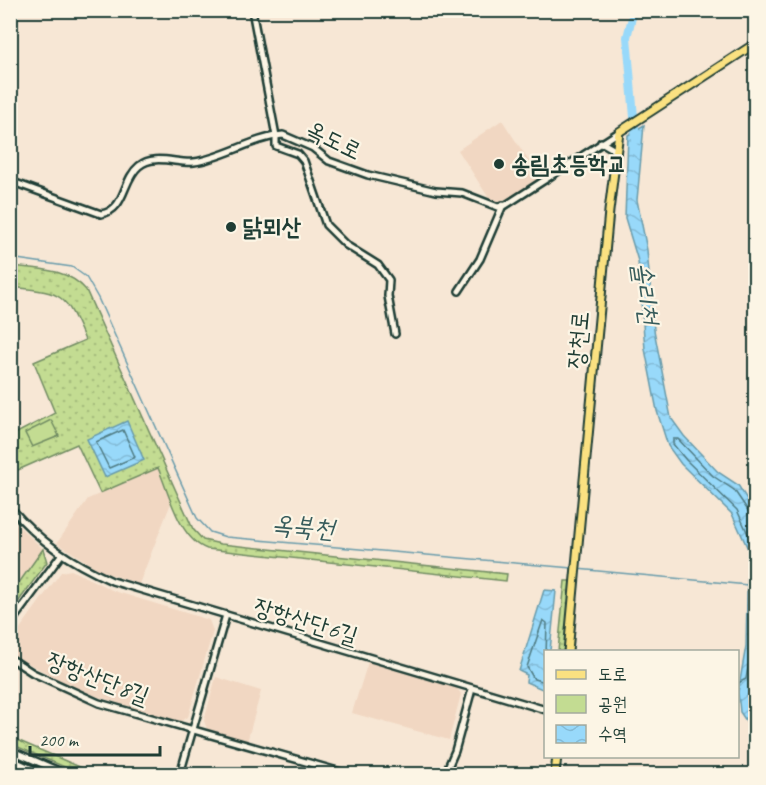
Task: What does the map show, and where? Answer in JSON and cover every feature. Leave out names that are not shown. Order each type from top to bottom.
[{"type":"main road","points":[[619,132],[756,43]]},
{"type":"main road","name":"장천로","points":[[568,650],[619,132]]},
{"type":"main road","points":[[555,774],[557,758]]},
{"type":"street","points":[[252,10],[276,146],[298,154],[304,161],[326,225],[346,245],[378,265],[389,280],[388,296],[395,334]]},
{"type":"street","points":[[459,291],[480,259],[503,206],[619,132]]},
{"type":"street","name":"옥도로","points":[[10,181],[101,214],[110,213],[118,204],[133,172],[146,162],[193,162],[283,135],[313,148],[329,161],[368,175],[436,191],[462,193],[498,207],[503,206]]},
{"type":"street","points":[[601,142],[613,149],[615,156]]},
{"type":"street","name":"장항산단6길","points":[[10,507],[27,526],[61,555],[112,581],[544,709]]},
{"type":"street","points":[[10,624],[61,555]]},
{"type":"street","points":[[180,774],[226,615]]},
{"type":"street","name":"장항산단8길","points":[[10,658],[43,678],[99,703],[348,774]]},
{"type":"street","points":[[445,774],[455,751],[472,689]]},
{"type":"street","points":[[10,750],[66,774]]},
{"type":"street","points":[[10,759],[43,774]]},
{"type":"shaded area","name":"송림초등학교","points":[[502,120],[540,178],[504,202],[490,200],[458,150]]},
{"type":"shaded area","points":[[158,468],[171,503],[139,584],[101,571],[57,543],[88,499]]},
{"type":"shaded area","points":[[11,519],[43,549],[11,593]]},
{"type":"shaded area","points":[[71,570],[114,591],[209,620],[213,631],[188,717],[179,722],[80,691],[11,654],[11,641],[61,572]]},
{"type":"shaded area","points":[[368,662],[457,688],[461,694],[449,740],[352,713]]},
{"type":"shaded area","points":[[216,677],[261,691],[247,742],[208,731],[204,721]]},
{"type":"green space","points":[[11,266],[42,269],[61,274],[70,277],[86,290],[193,529],[203,540],[221,544],[507,574],[506,581],[207,549],[197,544],[182,526],[158,468],[100,493],[77,444],[11,473],[11,436],[55,413],[34,362],[85,340],[72,312],[60,297],[52,293],[11,287]]},
{"type":"green space","points":[[51,420],[59,436],[32,447],[25,433]]},
{"type":"green space","points":[[43,549],[47,562],[11,612],[11,594]]},
{"type":"green space","points":[[565,581],[571,581],[564,650],[558,650]]},
{"type":"green space","points":[[10,737],[82,768],[112,774],[81,774],[11,744]]},
{"type":"water","points":[[644,125],[637,200],[647,250],[654,330],[671,418],[684,436],[718,472],[738,485],[755,512],[755,734],[740,712],[739,702],[739,686],[746,646],[748,549],[732,514],[681,464],[668,446],[657,411],[645,349],[638,261],[625,218],[628,135]]},
{"type":"water","points":[[127,421],[144,460],[105,477],[87,439]]},
{"type":"water","points":[[544,590],[556,591],[550,650],[544,650],[544,688],[542,689],[526,682],[527,675],[519,671]]},
{"type":"waterway","name":"솔리천","points":[[634,10],[627,37],[636,140]]},
{"type":"waterway","name":"옥북천","points":[[10,258],[72,267],[86,277],[98,298],[197,518],[210,532],[226,537],[572,568]]},
{"type":"waterway","name":"옥북천","points":[[577,569],[748,585]]},
{"type":"place","name":"송림초등학교","points":[[499,164]]},
{"type":"place","name":"닭뫼산","points":[[231,227]]}]
